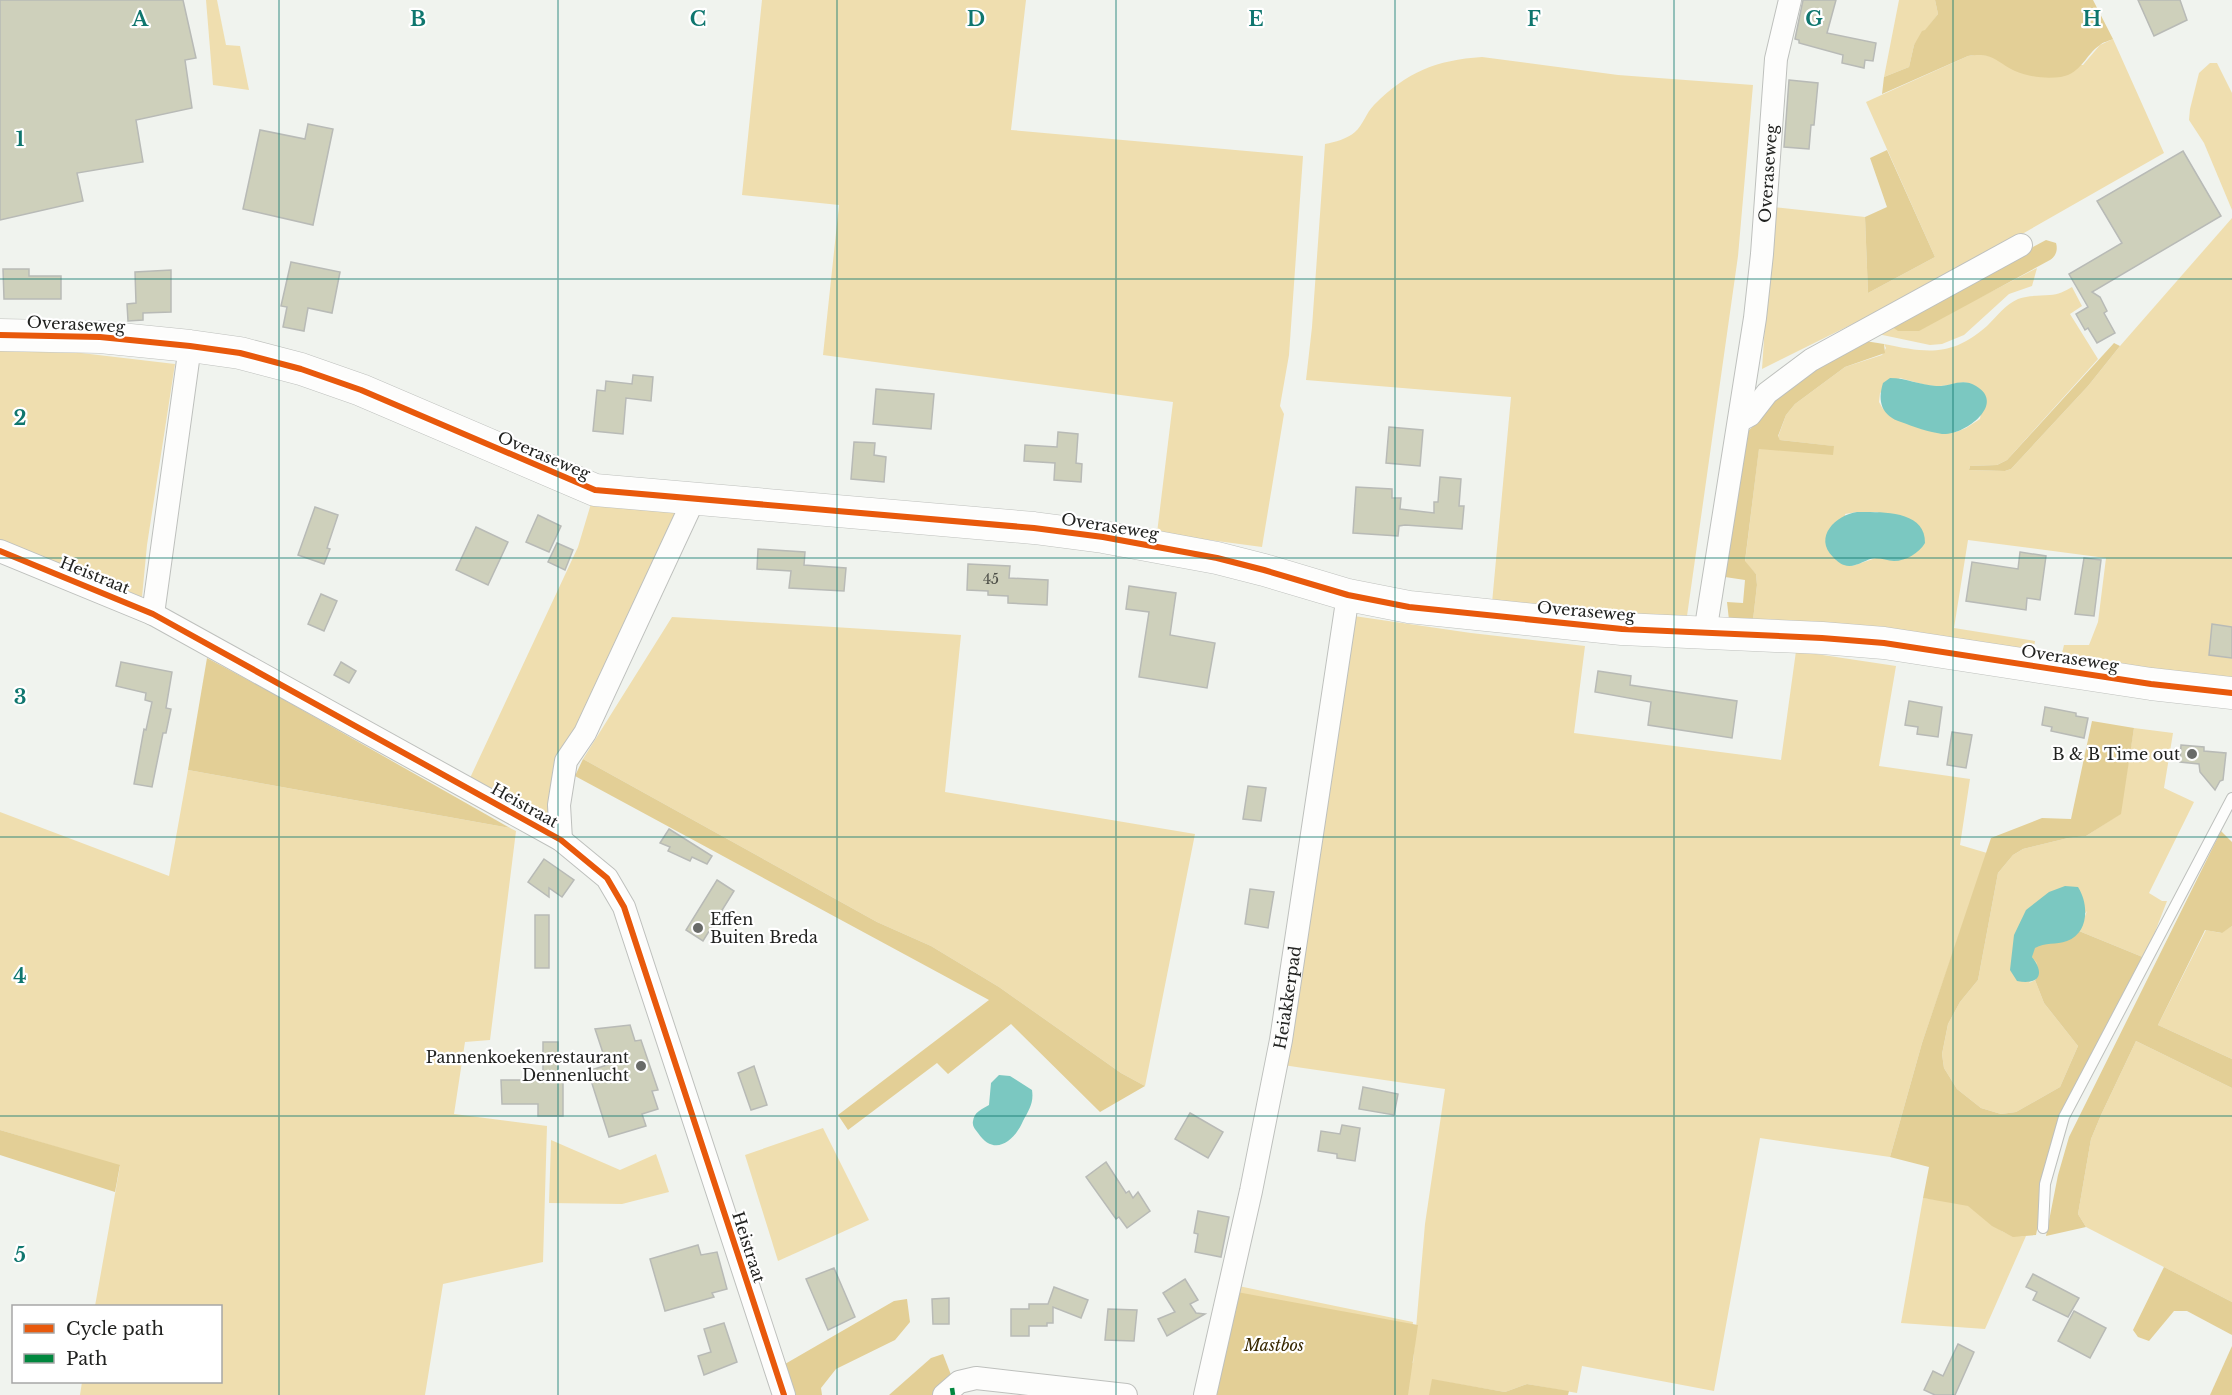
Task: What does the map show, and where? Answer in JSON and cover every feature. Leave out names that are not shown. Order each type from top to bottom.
[{"type":"street","name":"Overaseweg","points":[[1705,633],[1761,265],[1776,60],[1790,0]]},
{"type":"street","points":[[1739,421],[1750,415],[1767,393],[1810,360],[2021,245]]},
{"type":"street","name":"Overaseweg","points":[[0,335],[100,338],[240,353],[301,369],[361,390],[595,490],[918,517],[1103,537],[1264,570],[1348,595],[1409,607],[1622,628],[1884,643],[2151,684],[2232,693]]},
{"type":"street","points":[[153,614],[190,346]]},
{"type":"street","name":"Heistraat","points":[[561,840],[559,805],[566,761],[585,733],[694,499]]},
{"type":"street","name":"Heistraat","points":[[0,551],[153,614],[561,840],[607,878],[624,907],[784,1395]]},
{"type":"street","name":"Heiakkerpad","points":[[1204,1395],[1251,1191],[1281,1040],[1348,595]]},
{"type":"street","points":[[944,1395],[959,1382],[976,1378],[1126,1395]]},
{"type":"lane","points":[[2043,1228],[2045,1184],[2064,1117],[2232,798]]},
{"type":"green space","points":[[206,0],[217,0],[226,45],[240,46],[249,90],[213,85]]},
{"type":"green space","points":[[762,0],[1026,0],[1011,130],[1303,156],[1289,355],[1280,406],[1284,414],[1262,547],[1157,533],[1173,402],[823,355],[839,205],[742,195]]},
{"type":"green space","points":[[1899,0],[1935,0],[1938,14],[1914,45],[1909,67],[1884,77]]},
{"type":"green space","points":[[1935,0],[2093,0],[2113,39],[2095,49],[2074,72],[2061,77],[2044,78],[2026,75],[1988,56],[1976,55],[1968,56],[1882,94],[1884,77],[1909,67],[1914,45],[1922,31],[1938,14]]},
{"type":"green space","points":[[2113,39],[2164,153],[1945,278],[1762,369],[1773,207],[1865,217],[1868,293],[1935,257],[1866,102],[1968,56],[1984,55],[1999,60],[2083,65],[2100,45]]},
{"type":"green space","points":[[1482,57],[1618,75],[1753,85],[1738,256],[1687,616],[1604,613],[1492,603],[1511,397],[1306,380],[1325,144],[1345,138],[1355,132],[1374,105],[1411,76],[1450,61]]},
{"type":"green space","points":[[2210,63],[2217,63],[2232,93],[2232,210],[2204,143],[2189,120],[2199,73]]},
{"type":"green space","points":[[1887,150],[1935,257],[1868,293],[1865,217],[1887,207],[1870,158]]},
{"type":"green space","points":[[2232,218],[2232,679],[2061,657],[2064,645],[2089,645],[2098,622],[2106,558],[1968,540],[1954,628],[2035,641],[2033,653],[1753,620],[1756,574],[1745,562],[1759,448],[1833,446],[1780,440],[1778,437],[1786,415],[1795,404],[1845,367],[1882,355],[1886,348],[1884,344],[1926,350],[1950,348],[1974,336],[2013,301],[2030,296],[2056,294],[2072,287],[2082,306],[2070,314],[2098,359],[2007,460],[1997,465],[1970,466],[1969,470],[2005,471],[2011,469],[2088,386]],"holes":[[[1900,378],[1934,386],[1962,382],[1972,385],[1984,394],[1980,419],[1956,432],[1883,409],[1879,402],[1880,393]],[[1878,512],[1902,560],[1876,558],[1852,566],[1845,514]]]},
{"type":"green space","points":[[2046,240],[2056,243],[2057,246],[2055,255],[2050,260],[1919,331],[1898,331],[1888,324]]},
{"type":"green space","points":[[2037,268],[2032,286],[2009,294],[1964,335],[1942,344],[1930,345],[1873,333],[1979,298]]},
{"type":"green space","points":[[1865,341],[1884,344],[1885,353],[1845,367],[1795,404],[1786,415],[1778,436],[1780,440],[1834,446],[1833,455],[1759,449],[1745,561],[1756,574],[1753,620],[1729,620],[1727,602],[1743,603],[1745,580],[1725,577],[1746,433],[1762,418],[1787,383]]},
{"type":"green space","points":[[2114,343],[2120,346],[2088,386],[2011,469],[2005,471],[1969,470],[1970,466],[1997,465],[2007,460]]},
{"type":"green space","points":[[0,351],[81,353],[175,364],[147,545],[142,597],[0,540]]},
{"type":"green space","points":[[593,497],[680,507],[633,603],[553,781],[556,833],[470,778],[578,547]]},
{"type":"green space","points":[[1347,615],[1471,633],[1585,646],[1574,733],[1781,760],[1796,651],[1896,666],[1879,766],[1970,779],[1960,845],[1987,853],[1922,1043],[1890,1157],[1760,1138],[1714,1391],[1582,1366],[1577,1393],[1527,1384],[1505,1392],[1434,1380],[1452,1395],[1217,1395],[1229,1284],[1413,1322],[1409,1361],[1413,1363],[1425,1224],[1445,1089],[1283,1065]]},
{"type":"green space","points":[[672,617],[961,635],[945,792],[1195,834],[1145,1086],[1121,1073],[999,987],[931,946],[877,922],[583,759]]},
{"type":"green space","points":[[207,658],[267,690],[510,828],[188,770]]},
{"type":"green space","points":[[2092,721],[2134,728],[2121,814],[2086,836],[2023,849],[2013,855],[1998,873],[1978,980],[1960,1002],[1948,1024],[1942,1054],[1944,1068],[1957,1089],[1981,1108],[2001,1114],[2016,1112],[2060,1087],[2078,1046],[2044,1003],[2035,980],[2038,976],[2037,963],[2032,957],[2034,948],[2077,934],[2079,931],[2145,958],[2060,1134],[2048,1173],[2036,1235],[2013,1237],[1992,1226],[1968,1206],[1923,1198],[1929,1167],[1890,1157],[1922,1043],[1991,838],[2042,818],[2071,819]]},
{"type":"green space","points":[[2134,728],[2173,733],[2164,788],[2194,802],[2149,893],[2162,901],[2167,901],[2145,958],[2079,931],[2087,911],[2029,983],[2035,980],[2044,1003],[2078,1046],[2060,1087],[2016,1112],[2001,1114],[1981,1108],[1957,1089],[1944,1068],[1942,1054],[1948,1024],[1960,1002],[1978,980],[1998,873],[2013,855],[2023,849],[2086,836],[2120,814]]},
{"type":"green space","points":[[583,759],[877,922],[931,946],[999,987],[1121,1073],[1145,1086],[1100,1112],[1011,1024],[948,1074],[937,1063],[848,1130],[838,1115],[989,1000],[575,776]]},
{"type":"green space","points":[[188,770],[510,828],[516,831],[490,1040],[465,1042],[454,1114],[547,1126],[543,1262],[443,1284],[425,1395],[80,1395],[82,1383],[222,1383],[222,1305],[95,1305],[120,1166],[0,1130],[0,812],[169,876]]},
{"type":"green space","points":[[2221,831],[2232,842],[2232,926],[2222,933],[2205,930],[2158,1025],[2232,1059],[2232,1088],[2136,1041],[2091,1139],[2078,1214],[2086,1227],[2046,1236],[2058,1175],[2069,1137]]},
{"type":"green space","points":[[2232,926],[2232,1059],[2158,1025],[2206,930],[2221,933]]},
{"type":"green space","points":[[2136,1041],[2232,1088],[2232,1302],[2086,1227],[2078,1214],[2091,1139]]},
{"type":"green space","points":[[823,1128],[869,1220],[778,1261],[745,1155]]},
{"type":"green space","points":[[0,1130],[120,1165],[115,1192],[0,1155]]},
{"type":"green space","points":[[551,1140],[620,1170],[656,1154],[669,1192],[622,1204],[549,1203]]},
{"type":"green space","points":[[1923,1198],[1965,1204],[2001,1231],[2016,1236],[2026,1236],[1985,1329],[1901,1323]]},
{"type":"green space","points":[[2164,1267],[2232,1302],[2232,1335],[2187,1311],[2174,1311],[2149,1341],[2138,1337],[2133,1330]]},
{"type":"green space","name":"Mastbos","points":[[1237,1292],[1418,1325],[1408,1395],[1215,1395]]},
{"type":"green space","points":[[907,1299],[910,1322],[895,1340],[836,1369],[821,1388],[822,1395],[796,1395],[785,1364],[894,1301]]},
{"type":"green space","points":[[2232,1346],[2232,1395],[2210,1395]]},
{"type":"green space","points":[[943,1354],[953,1380],[932,1395],[889,1395],[931,1358]]},
{"type":"green space","points":[[1432,1379],[1505,1392],[1527,1384],[1569,1391],[1568,1395],[1429,1395]]},
{"type":"water","points":[[1890,378],[1936,386],[1961,382],[1971,383],[1984,393],[1987,401],[1985,410],[1971,424],[1951,433],[1942,434],[1916,427],[1895,419],[1885,412],[1881,402],[1881,390],[1883,383]]},
{"type":"water","points":[[1857,512],[1889,513],[1910,519],[1918,524],[1923,532],[1925,543],[1916,553],[1903,560],[1875,558],[1852,566],[1838,562],[1827,549],[1826,535],[1835,522]]},
{"type":"water","points":[[2065,886],[2078,887],[2082,894],[2085,917],[2080,932],[2067,941],[2035,948],[2032,957],[2039,969],[2038,977],[2030,981],[2017,981],[2010,970],[2014,935],[2026,910],[2049,892]]},
{"type":"water","points":[[999,1075],[1010,1076],[1032,1090],[1032,1099],[1019,1129],[1009,1140],[997,1145],[984,1140],[973,1123],[977,1113],[989,1105],[991,1083]]},
{"type":"building","points":[[0,0],[183,0],[196,58],[185,60],[192,108],[136,120],[143,162],[77,173],[83,201],[0,220]]},
{"type":"building","points":[[1803,0],[1836,0],[1827,33],[1876,43],[1873,61],[1865,60],[1864,68],[1842,63],[1843,55],[1799,43],[1799,40],[1795,39]]},
{"type":"building","points":[[2138,0],[2180,0],[2187,20],[2154,36]]},
{"type":"building","points":[[1789,80],[1818,83],[1809,149],[1784,147]]},
{"type":"building","points":[[308,124],[333,129],[313,225],[243,209],[260,130],[305,139]]},
{"type":"building","points":[[2183,151],[2221,216],[2092,292],[2100,297],[2107,311],[2104,313],[2115,333],[2097,343],[2088,328],[2085,330],[2076,314],[2088,307],[2069,274],[2122,243],[2097,201]]},
{"type":"building","points":[[291,262],[340,272],[332,313],[308,308],[304,331],[283,327],[287,307],[281,306]]},
{"type":"building","points":[[3,269],[29,269],[29,276],[61,276],[61,299],[4,299]]},
{"type":"building","points":[[171,270],[171,312],[143,313],[143,320],[128,321],[127,304],[136,303],[135,272]]},
{"type":"building","points":[[633,375],[653,377],[651,401],[626,398],[623,434],[593,431],[597,390],[605,391],[606,381],[632,384]]},
{"type":"building","points":[[876,389],[934,394],[931,429],[873,424]]},
{"type":"building","points":[[1389,427],[1423,430],[1420,466],[1386,463]]},
{"type":"building","points":[[1058,432],[1078,434],[1076,463],[1082,464],[1081,482],[1054,480],[1055,463],[1024,461],[1025,445],[1057,447]]},
{"type":"building","points":[[854,442],[875,443],[874,455],[886,457],[884,482],[851,479]]},
{"type":"building","points":[[1440,477],[1461,479],[1459,506],[1464,506],[1462,529],[1405,525],[1399,526],[1398,536],[1353,533],[1356,487],[1392,489],[1392,498],[1401,498],[1400,509],[1434,513],[1434,502],[1438,502]]},
{"type":"building","points":[[315,507],[338,515],[324,564],[298,555]]},
{"type":"building","points":[[538,515],[561,526],[549,552],[526,542]]},
{"type":"building","points":[[476,527],[508,542],[488,585],[456,570]]},
{"type":"building","points":[[557,543],[573,550],[565,570],[548,562]]},
{"type":"building","points":[[758,549],[805,552],[804,565],[846,568],[844,591],[789,588],[791,571],[757,569]]},
{"type":"building","points":[[2020,552],[2046,556],[2040,600],[2027,598],[2026,610],[1966,601],[1972,562],[2018,569]]},
{"type":"building","points":[[2084,558],[2101,560],[2094,616],[2075,614]]},
{"type":"building","points":[[968,564],[1010,566],[1009,578],[1048,580],[1047,605],[1008,603],[1008,596],[988,595],[988,591],[967,590]]},
{"type":"building","points":[[1129,586],[1176,593],[1170,635],[1215,643],[1207,688],[1139,677],[1149,612],[1126,609]]},
{"type":"building","points":[[321,594],[337,601],[324,631],[308,624]]},
{"type":"building","points":[[2212,624],[2232,627],[2232,658],[2209,655]]},
{"type":"building","points":[[121,662],[172,672],[166,708],[171,709],[166,733],[163,733],[152,787],[134,784],[144,729],[146,730],[152,702],[145,700],[146,693],[116,686]]},
{"type":"building","points":[[341,662],[356,671],[349,683],[334,675]]},
{"type":"building","points":[[1598,671],[1631,676],[1630,685],[1737,701],[1732,738],[1648,725],[1651,702],[1595,692]]},
{"type":"building","points":[[1909,701],[1942,707],[1938,737],[1917,734],[1918,727],[1905,725]]},
{"type":"building","points":[[2045,707],[2076,713],[2076,716],[2088,718],[2084,738],[2051,731],[2052,727],[2042,725]]},
{"type":"building","points":[[1952,732],[1972,735],[1966,768],[1947,765]]},
{"type":"building","points":[[2181,745],[2204,747],[2204,751],[2226,753],[2223,780],[2215,790],[2200,772],[2199,764],[2180,762]]},
{"type":"building","points":[[1248,786],[1266,788],[1261,821],[1243,819]]},
{"type":"building","points":[[669,829],[712,856],[707,864],[692,857],[690,861],[668,851],[670,847],[660,843]]},
{"type":"building","points":[[544,859],[574,880],[562,897],[549,888],[549,897],[528,882]]},
{"type":"building","points":[[717,880],[734,891],[703,941],[686,930]]},
{"type":"building","points":[[1250,889],[1274,892],[1268,928],[1245,924]]},
{"type":"building","points":[[535,915],[549,915],[549,968],[535,968]]},
{"type":"building","points":[[630,1025],[635,1041],[641,1040],[658,1090],[652,1091],[658,1109],[642,1114],[646,1126],[609,1137],[588,1071],[607,1065],[595,1029]]},
{"type":"building","points":[[543,1042],[558,1042],[558,1081],[563,1079],[563,1116],[538,1116],[538,1104],[502,1104],[501,1080],[543,1080]]},
{"type":"building","points":[[754,1066],[767,1105],[751,1110],[738,1073]]},
{"type":"building","points":[[1363,1087],[1398,1094],[1394,1115],[1359,1109]]},
{"type":"building","points":[[1190,1113],[1223,1132],[1208,1158],[1175,1139]]},
{"type":"building","points":[[1342,1125],[1360,1128],[1355,1161],[1337,1158],[1337,1154],[1318,1151],[1321,1131],[1340,1134]]},
{"type":"building","points":[[1106,1162],[1126,1193],[1129,1191],[1133,1198],[1138,1192],[1150,1211],[1127,1228],[1119,1217],[1116,1219],[1086,1177]]},
{"type":"building","points":[[1198,1211],[1229,1217],[1221,1257],[1195,1252],[1198,1234],[1194,1233]]},
{"type":"building","points":[[698,1245],[701,1255],[717,1252],[727,1289],[712,1293],[714,1297],[665,1311],[650,1259]]},
{"type":"building","points":[[834,1268],[855,1317],[828,1330],[806,1279]]},
{"type":"building","points":[[2033,1274],[2079,1298],[2068,1317],[2033,1300],[2037,1292],[2026,1287]]},
{"type":"building","points":[[1185,1279],[1198,1300],[1190,1304],[1196,1313],[1205,1314],[1167,1336],[1158,1319],[1175,1312],[1163,1293]]},
{"type":"building","points":[[1054,1287],[1088,1300],[1081,1318],[1053,1307],[1053,1323],[1047,1323],[1047,1326],[1029,1326],[1029,1336],[1011,1336],[1011,1309],[1029,1309],[1029,1304],[1048,1304]]},
{"type":"building","points":[[949,1298],[949,1324],[933,1324],[932,1299]]},
{"type":"building","points":[[1108,1309],[1137,1310],[1134,1341],[1105,1340]]},
{"type":"building","points":[[2074,1311],[2106,1328],[2090,1358],[2058,1341]]},
{"type":"building","points":[[724,1323],[737,1362],[704,1375],[698,1356],[711,1352],[704,1329]]},
{"type":"building","points":[[1958,1344],[1974,1352],[1955,1395],[1935,1395],[1924,1390],[1933,1371],[1943,1376]]},
{"type":"marked path","points":[[952,1388],[953,1395]]},
{"type":"cycle path","points":[[0,335],[100,337],[240,353],[301,369],[361,390],[595,490],[1034,528],[1103,537],[1217,558],[1348,595],[1409,607],[1622,629],[1884,643],[2151,684],[2232,693]]},
{"type":"cycle path","points":[[0,551],[153,614],[561,840],[607,878],[624,907],[784,1395]]},
{"type":"place","name":"B & B Time out","points":[[2192,754]]},
{"type":"place","name":"Effen Buiten Breda","points":[[698,928]]},
{"type":"place","name":"Pannenkoekenrestaurant Dennenlucht","points":[[641,1066]]}]
